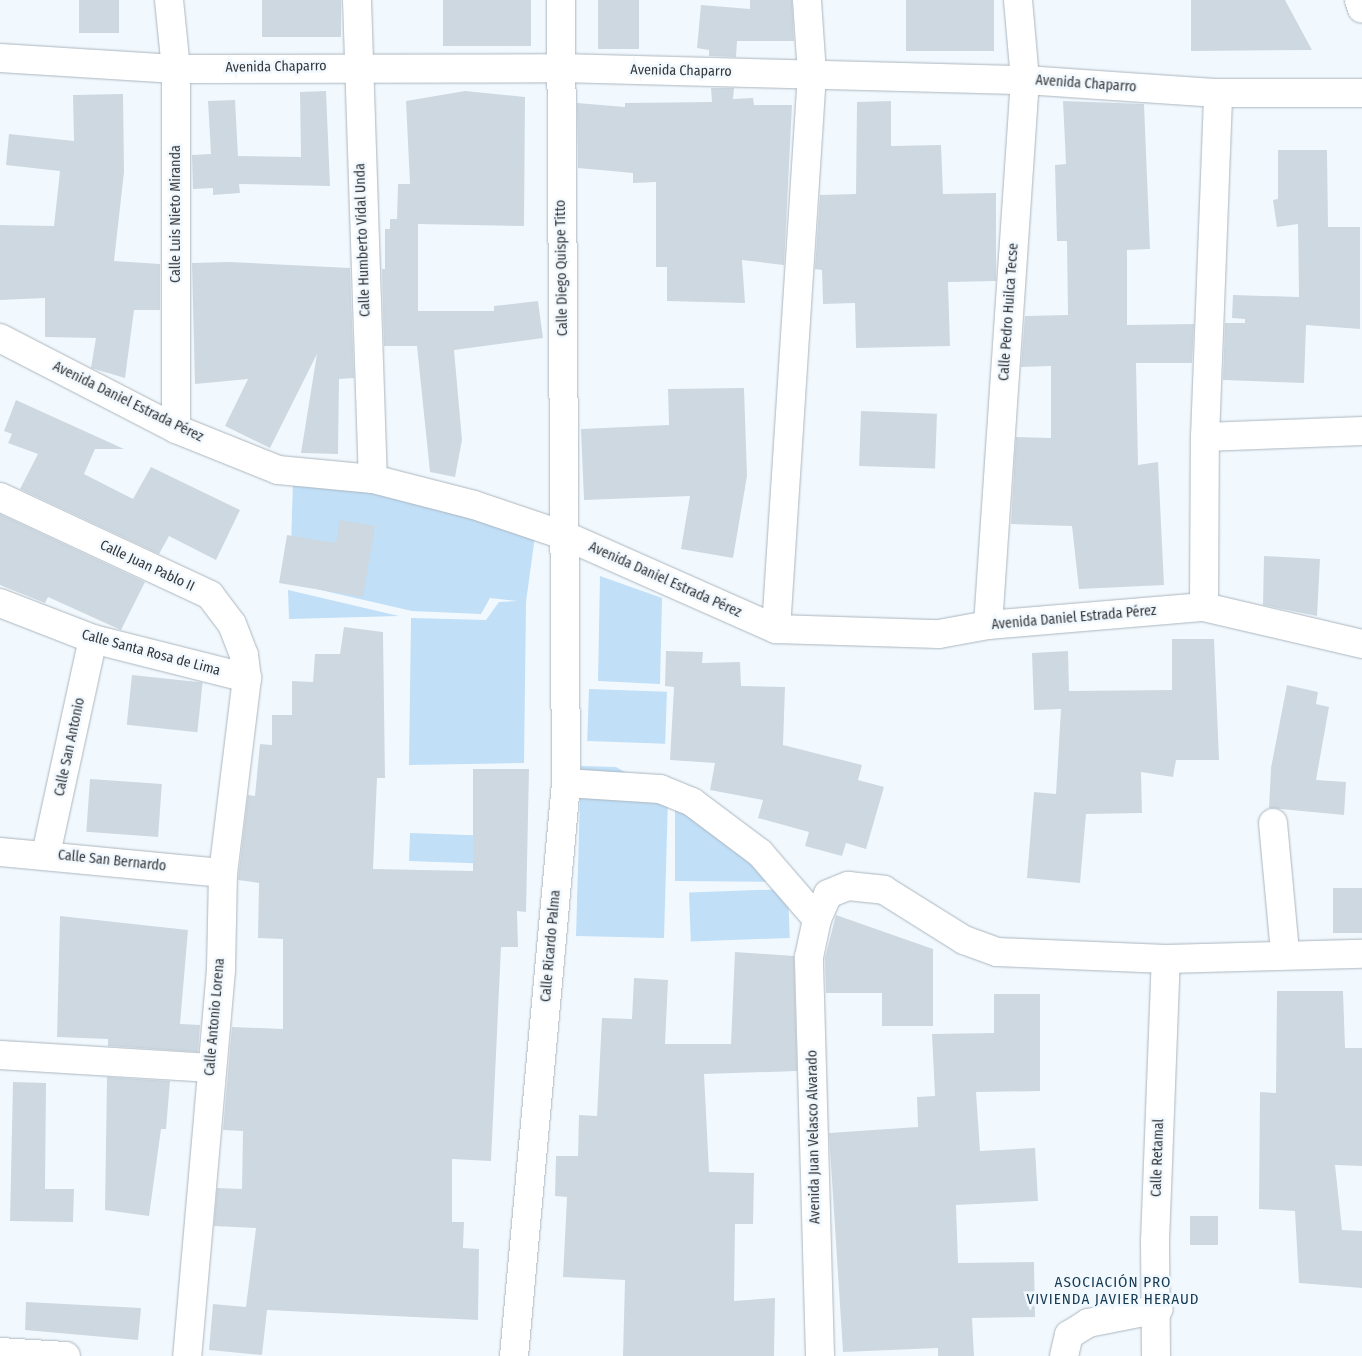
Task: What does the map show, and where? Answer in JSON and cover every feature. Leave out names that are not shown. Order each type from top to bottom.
[{"type":"street","name":"Calle Luis Nieto Miranda","points":[[170,0],[176,69],[176,429]]},
{"type":"street","name":"Calle Humberto Vidal Unda","points":[[357,0],[356,66],[373,479]]},
{"type":"street","name":"Calle Diego Quispe Titto","points":[[561,0],[560,68],[566,536]]},
{"type":"street","points":[[776,629],[812,74],[806,0]]},
{"type":"street","name":"Calle Pedro Huilca Tecse","points":[[988,625],[1025,80],[1018,0]]},
{"type":"street","points":[[1359,0],[1362,9]]},
{"type":"street","name":"Avenida Chaparro","points":[[0,58],[176,69],[356,66],[560,68],[1025,80],[1218,93],[1362,93]]},
{"type":"street","points":[[1204,608],[1204,437],[1218,93]]},
{"type":"street","name":"Avenida Daniel Estrada Pérez","points":[[0,338],[176,429],[278,470],[373,479],[474,505],[566,536],[776,629],[939,634],[988,625],[1204,608],[1362,644]]},
{"type":"street","points":[[1204,437],[1362,431]]},
{"type":"street","name":"Calle Juan Pablo II","points":[[0,497],[210,595],[240,642],[247,678]]},
{"type":"street","name":"Calle Ricardo Palma","points":[[514,1356],[566,783],[566,536]]},
{"type":"street","name":"Calle Santa Rosa de Lima","points":[[0,603],[93,639],[247,678]]},
{"type":"street","name":"Calle San Antonio","points":[[46,854],[93,639]]},
{"type":"street","name":"Calle Antonio Lorena","points":[[187,1356],[210,1068],[221,970],[223,873],[247,678]]},
{"type":"street","points":[[566,783],[660,788],[692,802],[760,853],[817,919]]},
{"type":"street","points":[[1273,822],[1285,953]]},
{"type":"street","name":"Calle San Bernardo","points":[[0,852],[46,854],[223,873]]},
{"type":"street","name":"Avenida Juan Velasco Alvarado","points":[[820,1356],[809,958],[817,919],[828,894],[848,886],[875,889],[964,940],[997,952],[1166,959],[1285,953],[1362,954]]},
{"type":"street","name":"Calle Retamal","points":[[1156,1356],[1159,1309],[1155,1241],[1166,959]]},
{"type":"street","points":[[0,1055],[210,1068]]},
{"type":"street","points":[[1064,1356],[1069,1335],[1088,1323],[1159,1309]]},
{"type":"street","points":[[0,1352],[66,1356]]},
{"type":"shaded area","points":[[293,480],[443,491],[535,536],[526,602],[524,763],[409,765],[411,618],[486,620],[499,602],[518,601],[490,598],[481,614],[412,611],[290,583]]},
{"type":"shaded area","points":[[600,576],[662,598],[660,684],[598,681]]},
{"type":"shaded area","points":[[288,590],[399,616],[289,619]]},
{"type":"shaded area","points":[[589,689],[667,692],[665,744],[587,741]]},
{"type":"shaded area","points":[[581,766],[616,767],[668,797],[664,938],[576,936]]},
{"type":"shaded area","points":[[675,801],[788,882],[675,881]]},
{"type":"shaded area","points":[[410,833],[518,837],[517,865],[409,861]]},
{"type":"shaded area","points":[[788,889],[790,938],[691,941],[689,892]]},
{"type":"building","points":[[79,0],[119,0],[119,33],[79,33]]},
{"type":"building","points":[[262,0],[341,0],[341,37],[262,37]]},
{"type":"building","points":[[443,0],[531,0],[531,46],[443,46]]},
{"type":"building","points":[[598,0],[639,0],[639,49],[598,49]]},
{"type":"building","points":[[750,0],[792,0],[794,41],[737,41],[736,57],[709,56],[709,50],[697,48],[701,5],[750,9]]},
{"type":"building","points":[[906,0],[994,0],[994,51],[906,51]]},
{"type":"building","points":[[1191,0],[1285,0],[1312,50],[1191,51]]},
{"type":"building","points":[[711,88],[734,88],[733,99],[753,98],[754,105],[792,105],[784,265],[742,260],[745,303],[667,301],[667,267],[656,267],[656,182],[633,183],[633,173],[578,168],[577,103],[625,107],[625,103],[712,102]]},
{"type":"building","points":[[326,91],[330,186],[239,184],[240,193],[213,195],[213,188],[193,189],[192,155],[211,154],[208,101],[235,100],[238,156],[301,157],[300,92]]},
{"type":"building","points":[[465,91],[525,97],[524,226],[418,224],[418,311],[494,311],[494,306],[538,301],[543,338],[454,350],[462,440],[455,477],[430,472],[417,346],[384,346],[382,269],[385,269],[385,229],[390,229],[390,219],[397,219],[398,184],[410,184],[406,101]]},
{"type":"building","points":[[123,94],[124,172],[114,261],[160,264],[160,310],[134,310],[125,378],[91,368],[96,338],[45,337],[45,298],[0,300],[0,225],[54,226],[60,171],[6,165],[9,134],[74,141],[73,95]]},
{"type":"building","points":[[891,101],[891,146],[941,145],[943,194],[996,193],[996,281],[948,282],[950,346],[856,348],[855,303],[823,304],[822,270],[815,269],[820,195],[856,194],[857,102]]},
{"type":"building","points":[[1063,101],[1144,104],[1150,249],[1127,250],[1127,325],[1194,324],[1192,363],[1136,363],[1138,465],[1158,462],[1164,585],[1079,589],[1072,526],[1011,524],[1016,437],[1051,438],[1051,366],[1021,367],[1025,316],[1068,315],[1067,241],[1057,241],[1055,165],[1066,164]]},
{"type":"building","points":[[1278,150],[1327,150],[1328,227],[1360,227],[1360,329],[1306,325],[1304,383],[1223,380],[1225,323],[1245,323],[1245,319],[1232,318],[1233,295],[1299,297],[1298,224],[1277,227],[1273,200],[1278,199]]},
{"type":"building","points":[[230,262],[350,268],[354,378],[339,379],[338,454],[301,453],[317,354],[270,448],[225,426],[248,379],[195,384],[192,263]]},
{"type":"building","points":[[744,388],[747,476],[733,558],[681,549],[690,496],[584,500],[581,429],[669,425],[668,389]]},
{"type":"building","points":[[16,400],[124,449],[95,449],[84,474],[133,499],[151,467],[240,510],[216,560],[169,536],[159,554],[20,489],[38,454],[8,443],[12,434],[4,431]]},
{"type":"building","points":[[861,411],[937,414],[935,469],[859,466]]},
{"type":"building","points":[[0,514],[145,582],[121,630],[48,597],[45,603],[0,585]]},
{"type":"building","points":[[340,520],[375,526],[363,597],[279,583],[287,535],[336,543]]},
{"type":"building","points":[[1264,556],[1320,559],[1317,616],[1263,605]]},
{"type":"building","points":[[344,627],[383,632],[385,778],[377,778],[373,869],[473,871],[473,769],[529,769],[526,912],[517,911],[518,947],[501,947],[491,1161],[452,1159],[452,1222],[464,1222],[463,1248],[479,1249],[478,1320],[267,1310],[262,1355],[209,1350],[213,1304],[246,1307],[256,1228],[214,1226],[217,1188],[242,1189],[243,1131],[223,1130],[232,1027],[283,1029],[283,939],[258,938],[259,883],[238,880],[248,795],[255,796],[260,744],[272,745],[272,715],[292,715],[292,681],[313,682],[315,654],[340,654]]},
{"type":"building","points":[[1172,639],[1214,639],[1219,760],[1176,760],[1173,777],[1141,772],[1142,813],[1086,814],[1080,883],[1027,878],[1034,792],[1056,794],[1061,709],[1034,710],[1032,653],[1068,651],[1069,691],[1172,690]]},
{"type":"building","points":[[666,651],[703,652],[702,663],[740,662],[741,686],[785,687],[783,745],[862,765],[858,780],[884,787],[866,849],[846,843],[842,856],[805,846],[809,832],[758,818],[763,800],[710,790],[715,763],[670,760],[674,687],[665,686]]},
{"type":"building","points":[[132,675],[203,682],[197,732],[127,725]]},
{"type":"building","points":[[1287,685],[1318,692],[1316,704],[1329,707],[1316,780],[1346,782],[1344,815],[1269,808],[1271,768]]},
{"type":"building","points":[[90,779],[162,784],[158,837],[86,832]]},
{"type":"building","points":[[1333,888],[1362,888],[1362,933],[1333,933]]},
{"type":"building","points":[[836,915],[933,949],[933,1026],[882,1026],[882,993],[826,993],[825,958]]},
{"type":"building","points":[[60,916],[188,930],[180,1024],[200,1025],[198,1052],[108,1046],[108,1039],[57,1037]]},
{"type":"building","points":[[735,952],[794,956],[797,1071],[704,1074],[709,1172],[754,1173],[753,1224],[735,1224],[734,1301],[775,1298],[774,1356],[623,1356],[625,1280],[563,1277],[567,1197],[555,1196],[556,1156],[578,1156],[579,1115],[597,1116],[602,1018],[632,1019],[634,978],[668,980],[665,1044],[731,1044]]},
{"type":"building","points":[[1277,991],[1343,991],[1345,1048],[1362,1048],[1362,1166],[1335,1165],[1342,1230],[1362,1231],[1362,1288],[1299,1283],[1295,1211],[1259,1209],[1260,1092],[1276,1093]]},
{"type":"building","points":[[994,994],[1040,994],[1040,1091],[976,1092],[980,1151],[1035,1148],[1038,1201],[956,1205],[958,1263],[1034,1262],[1035,1317],[972,1318],[974,1356],[938,1356],[938,1348],[843,1352],[829,1133],[918,1127],[917,1097],[935,1096],[932,1034],[994,1033]]},
{"type":"building","points":[[107,1077],[170,1081],[166,1129],[161,1129],[149,1216],[105,1210]]},
{"type":"building","points":[[13,1082],[46,1083],[45,1189],[74,1189],[73,1222],[10,1221]]},
{"type":"building","points":[[1190,1216],[1218,1216],[1218,1245],[1190,1245]]},
{"type":"building","points":[[26,1302],[141,1308],[138,1340],[25,1330]]},
{"type":"district","name":"ASOCIACIÓN PRO VIVIENDA JAVIER HERAUD","points":[[1113,1290]]}]
